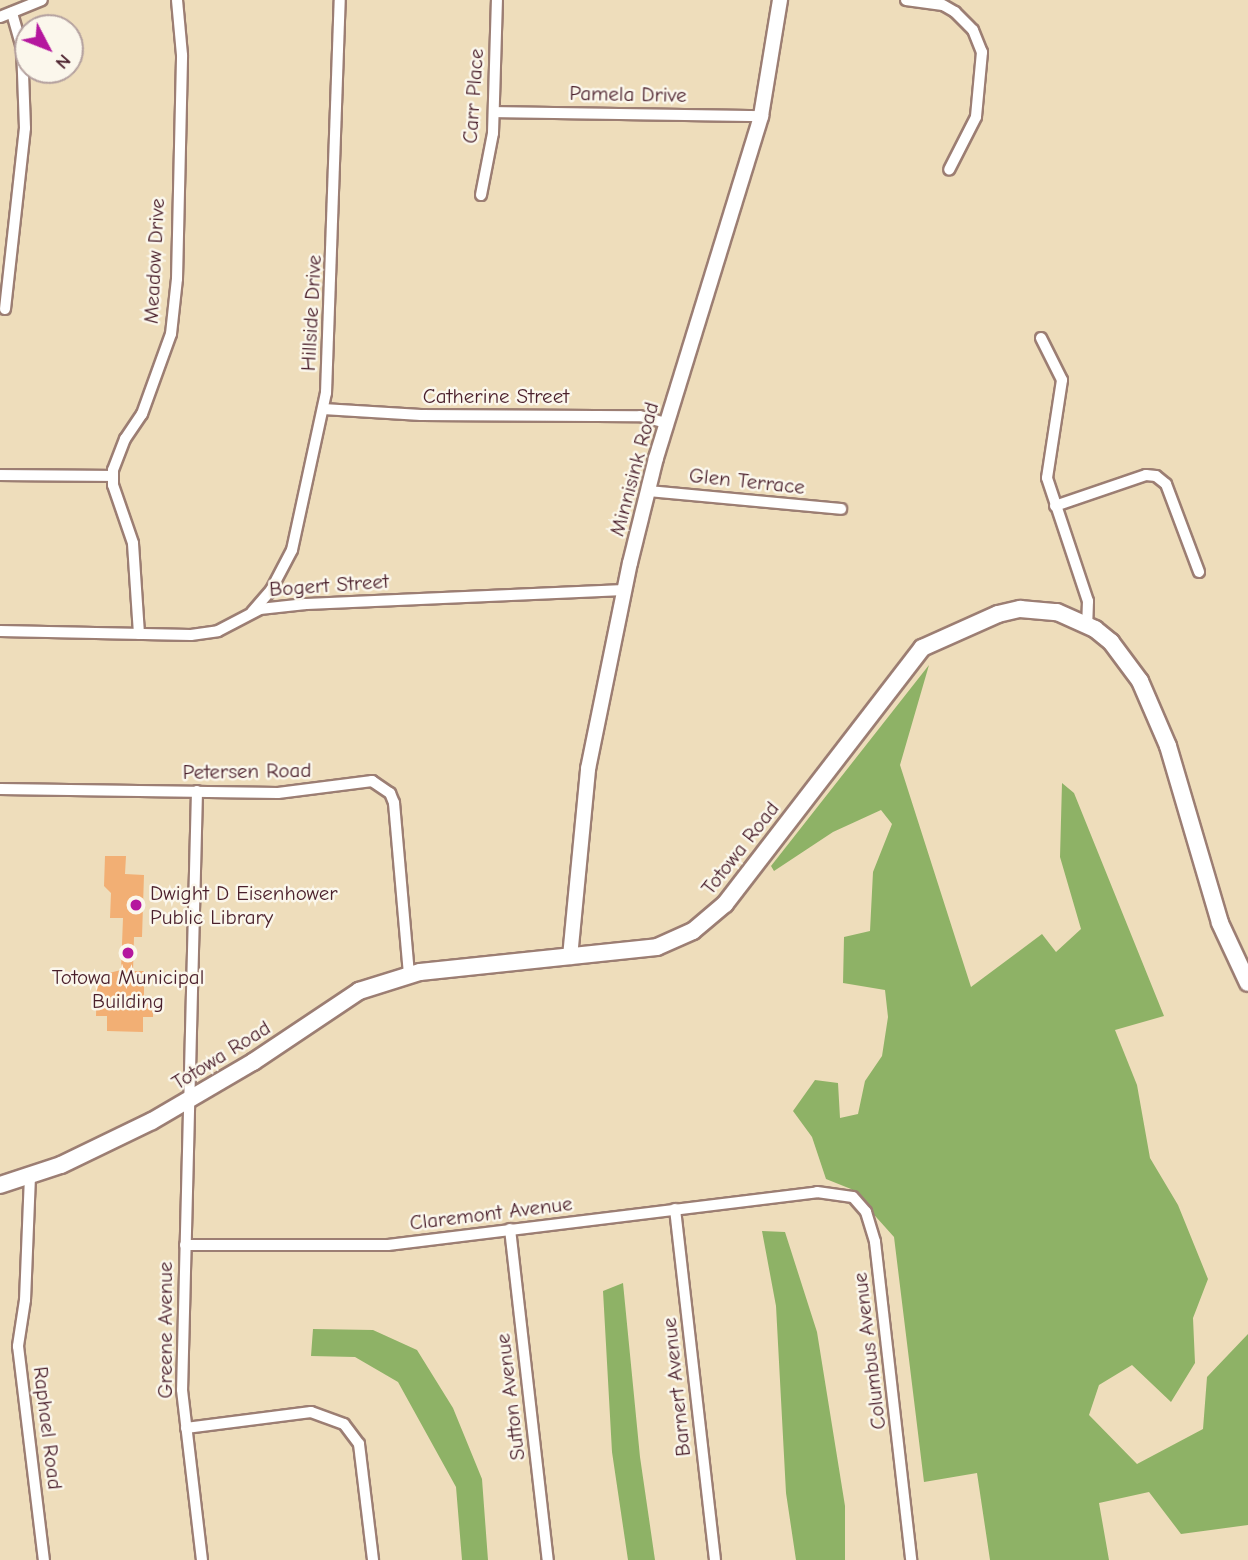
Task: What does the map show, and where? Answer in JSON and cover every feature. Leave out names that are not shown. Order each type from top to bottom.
[{"type":"main road","name":"Totowa Road","points":[[0,1185],[104,1147],[189,1100],[359,991],[409,976],[657,947],[706,923],[726,905],[910,662],[932,640],[1020,609],[1057,612],[1087,624],[1125,657],[1152,704],[1220,923],[1248,983]]},
{"type":"street","points":[[0,17],[42,0]]},
{"type":"street","name":"Meadow Drive","points":[[113,476],[117,455],[142,414],[171,334],[177,279],[182,55],[177,0]]},
{"type":"street","name":"Hillside Drive","points":[[252,612],[271,590],[292,550],[323,409],[332,323],[340,0]]},
{"type":"street","name":"Carr Place","points":[[481,195],[494,112],[497,0]]},
{"type":"street","name":"Minnisink Road","points":[[570,957],[589,769],[625,590],[667,423],[761,116],[780,0]]},
{"type":"street","points":[[906,0],[943,5],[964,20],[979,40],[983,64],[979,105],[949,170]]},
{"type":"street","points":[[5,309],[25,128],[22,48],[12,12]]},
{"type":"street","name":"Pamela Drive","points":[[494,112],[761,116]]},
{"type":"street","points":[[1041,338],[1062,380],[1047,478],[1088,601],[1087,624]]},
{"type":"street","name":"Catherine Street","points":[[323,409],[421,415],[640,416],[667,423]]},
{"type":"street","points":[[0,475],[113,476],[133,543],[139,634]]},
{"type":"street","points":[[1055,506],[1146,475],[1156,476],[1166,484],[1199,572]]},
{"type":"street","name":"Glen Terrace","points":[[648,491],[841,509]]},
{"type":"street","name":"Bogert Street","points":[[0,631],[206,634],[252,612],[306,604],[625,590]]},
{"type":"street","name":"Petersen Road","points":[[0,789],[298,792],[362,780],[383,786],[394,803],[409,976]]},
{"type":"street","name":"Greene Avenue","points":[[197,792],[182,1390],[202,1560]]},
{"type":"street","name":"Raphael Road","points":[[30,1175],[25,1300],[18,1346],[44,1560]]},
{"type":"street","name":"Columbus Avenue","points":[[801,1194],[831,1192],[853,1197],[872,1225],[911,1560]]},
{"type":"street","name":"Claremont Avenue","points":[[185,1245],[388,1245],[801,1194]]},
{"type":"street","name":"Barnert Avenue","points":[[675,1209],[715,1560]]},
{"type":"street","name":"Sutton Avenue","points":[[510,1229],[548,1560]]},
{"type":"street","points":[[186,1428],[311,1412],[344,1424],[359,1444],[373,1560]]},
{"type":"green space","points":[[929,665],[900,765],[971,987],[1042,934],[1056,952],[1081,929],[1060,857],[1062,783],[1074,793],[1164,1016],[1115,1030],[1137,1085],[1150,1158],[1178,1205],[1208,1279],[1193,1318],[1195,1363],[1171,1402],[1132,1365],[1099,1385],[1089,1415],[1137,1464],[1203,1429],[1207,1377],[1248,1334],[1248,1525],[1181,1534],[1149,1492],[1099,1503],[1109,1560],[990,1560],[977,1473],[924,1482],[894,1237],[851,1189],[826,1179],[812,1137],[793,1111],[815,1080],[838,1083],[840,1118],[858,1114],[865,1081],[882,1056],[888,1017],[885,990],[843,983],[844,937],[870,931],[873,872],[892,824],[881,810],[833,832],[774,871],[771,866]]},
{"type":"green space","points":[[762,1231],[785,1232],[817,1332],[845,1506],[845,1560],[796,1560],[786,1493],[776,1306]]},
{"type":"green space","points":[[623,1283],[640,1457],[655,1560],[628,1560],[612,1452],[603,1291]]},
{"type":"green space","points":[[313,1329],[373,1330],[417,1350],[453,1408],[482,1479],[488,1560],[462,1560],[456,1487],[398,1382],[355,1357],[311,1356]]},
{"type":"building","name":"Totowa Municipal Building","points":[[105,856],[126,856],[125,874],[144,875],[142,937],[134,937],[133,971],[144,971],[144,997],[153,997],[153,1017],[143,1017],[143,1032],[107,1031],[107,1016],[96,1016],[97,976],[121,970],[123,918],[110,918],[111,893],[104,886]]},
{"type":"place","name":"Dwight D Eisenhower Public Library","points":[[136,905]]},
{"type":"place","name":"Totowa Municipal Building","points":[[128,953]]}]
